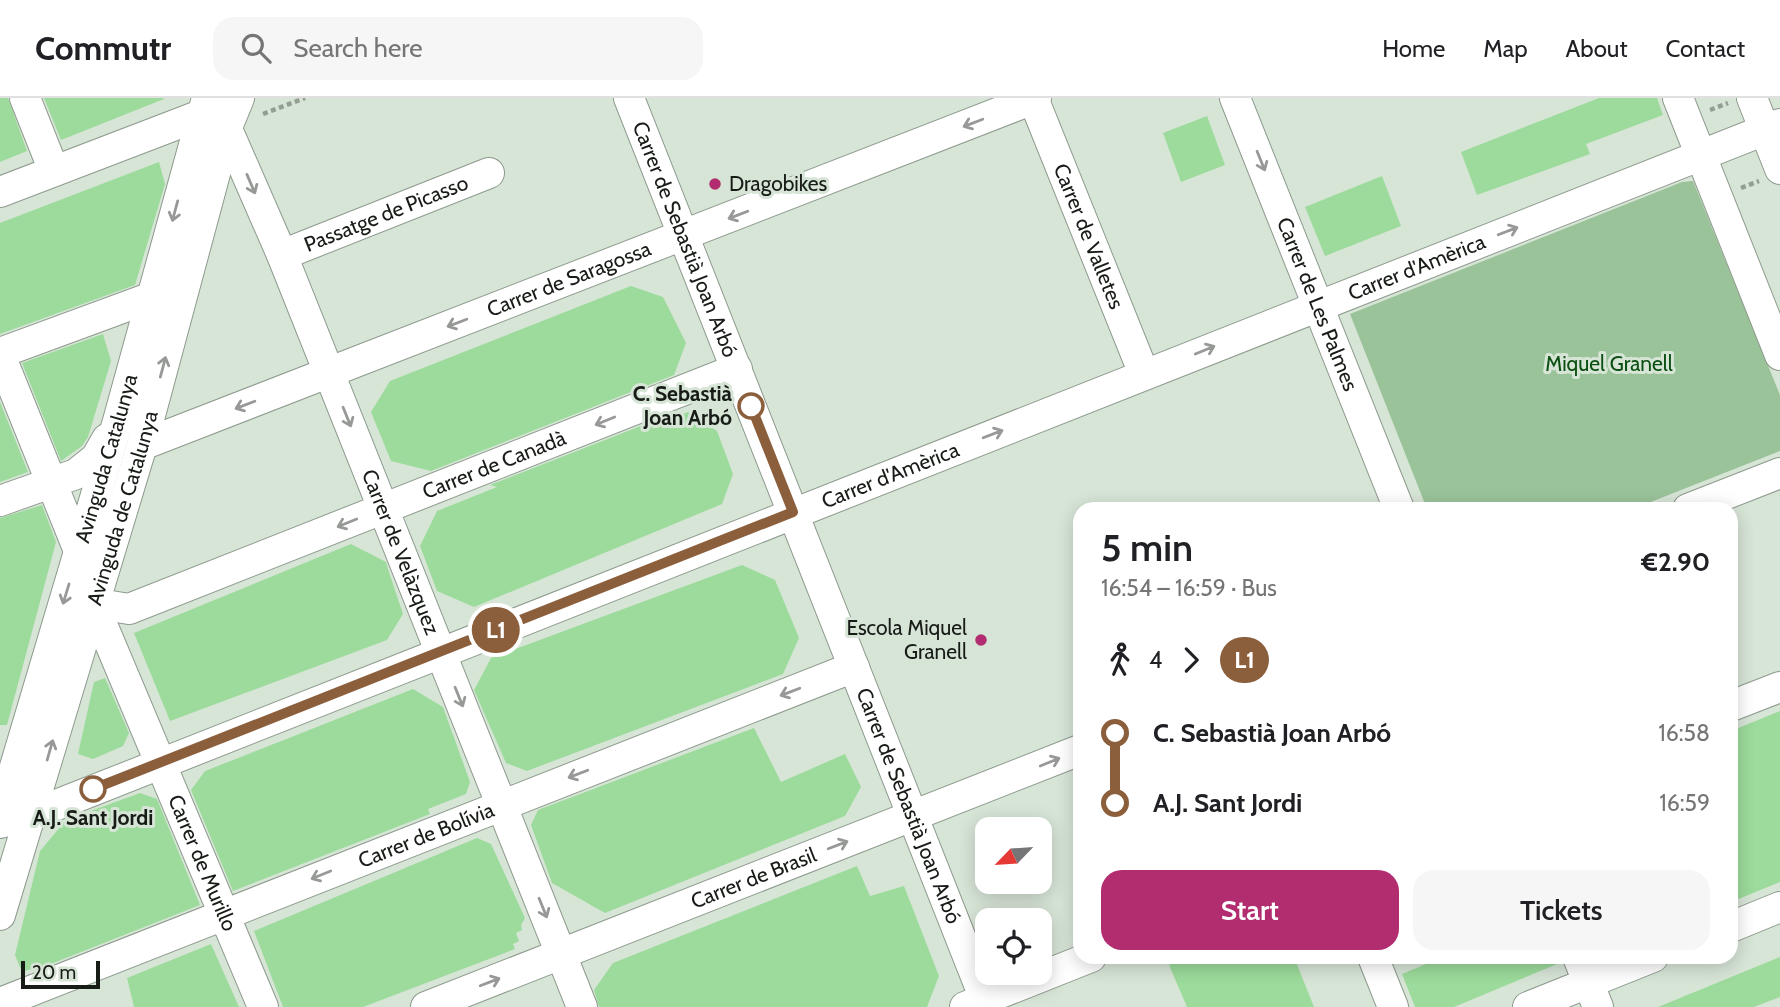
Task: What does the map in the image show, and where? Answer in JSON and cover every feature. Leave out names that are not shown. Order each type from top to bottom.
[{"type":"street","points":[[25,98],[54,171]]},
{"type":"street","name":"Avinguda de Catalunya","points":[[0,915],[142,445],[213,110],[239,98]]},
{"type":"street","name":"Carrer de Sebastià Joan Arbó","points":[[629,98],[912,816],[979,1005]]},
{"type":"street","name":"Carrer de Saragossa","points":[[142,445],[1034,98]]},
{"type":"street","name":"Carrer de Valletes","points":[[1034,98],[1144,374]]},
{"type":"street","name":"Carrer de Les Palmes","points":[[1236,98],[1396,502]]},
{"type":"street","points":[[1678,98],[1780,355]]},
{"type":"street","points":[[1752,98],[1772,127],[1774,173]]},
{"type":"street","points":[[0,192],[213,110]]},
{"type":"street","name":"Carrer de Velàzquez","points":[[213,110],[282,255],[582,1007]]},
{"type":"street","name":"Avinguda Catalunya","points":[[0,817],[9,748],[79,551],[152,297],[213,110]]},
{"type":"street","name":"Carrer d'Amèrica","points":[[0,823],[31,816],[161,762],[1772,127]]},
{"type":"street","name":"Passatge de Picasso","points":[[282,255],[489,173]]},
{"type":"street","points":[[79,551],[0,354],[152,297]]},
{"type":"street","name":"Carrer de Canadà","points":[[93,603],[129,609],[737,369]]},
{"type":"street","points":[[0,501],[75,474],[96,458],[118,421]]},
{"type":"street","points":[[1706,502],[1780,473]]},
{"type":"street","name":"Carrer de Murillo","points":[[93,603],[263,1007]]},
{"type":"street","name":"Carrer de Bolívia","points":[[0,1003],[854,667]]},
{"type":"street","points":[[1738,703],[1780,687]]},
{"type":"street","name":"Carrer de Brasil","points":[[426,1007],[1073,753]]},
{"type":"street","points":[[1738,924],[1780,907]]},
{"type":"street","points":[[979,1005],[1075,964]]},
{"type":"street","points":[[1376,964],[1393,1007]]},
{"type":"street","points":[[1528,1007],[1635,964]]},
{"type":"path","points":[[1717,198],[1774,173]]},
{"type":"green space","name":"Miquel Granell","points":[[1693,181],[1780,395],[1780,451],[1651,502],[1424,502],[1350,314],[1682,182]]},
{"type":"building","points":[[0,98],[8,98],[27,151],[0,162]]},
{"type":"building","points":[[44,98],[163,98],[164,99],[61,140]]},
{"type":"building","points":[[1599,98],[1657,98],[1663,115],[1586,144],[1590,154],[1477,195],[1461,152]]},
{"type":"building","points":[[1207,116],[1225,165],[1181,182],[1163,133]]},
{"type":"building","points":[[159,162],[165,184],[135,285],[0,334],[0,223]]},
{"type":"building","points":[[1382,176],[1401,226],[1325,256],[1305,207]]},
{"type":"building","points":[[631,286],[663,297],[686,343],[674,375],[431,471],[391,461],[371,412],[390,381]]},
{"type":"building","points":[[103,334],[111,361],[88,437],[82,446],[61,461],[22,363]]},
{"type":"building","points":[[0,402],[28,472],[0,482]]},
{"type":"building","points":[[688,412],[717,431],[733,474],[722,504],[474,607],[437,591],[420,546],[437,511],[497,487],[490,485],[656,420],[654,425]]},
{"type":"building","points":[[42,505],[56,542],[7,725],[0,725],[0,518]]},
{"type":"building","points":[[351,544],[386,562],[403,614],[387,640],[170,721],[134,633]]},
{"type":"building","points":[[742,565],[775,580],[799,638],[783,674],[527,771],[506,763],[474,690],[491,658]]},
{"type":"building","points":[[105,678],[129,733],[123,746],[93,759],[78,754],[94,682]]},
{"type":"building","points":[[413,689],[443,707],[470,782],[466,794],[428,809],[430,814],[233,891],[191,790],[205,771]]},
{"type":"building","points":[[1780,711],[1780,882],[1738,899],[1738,728]]},
{"type":"building","points":[[754,728],[781,782],[845,754],[861,787],[845,816],[605,913],[552,883],[531,825],[538,810]]},
{"type":"building","points":[[140,793],[157,799],[200,905],[33,971],[31,969],[22,972],[15,955],[40,851],[66,820]]},
{"type":"building","points":[[477,838],[491,844],[525,918],[521,925],[522,930],[516,933],[519,941],[513,944],[515,949],[363,1007],[283,1007],[254,931]]},
{"type":"building","points":[[857,866],[870,896],[904,886],[939,976],[927,1007],[599,1007],[594,990],[613,963]]},
{"type":"building","points":[[211,944],[239,1007],[134,1007],[127,978]]},
{"type":"building","points":[[1780,957],[1780,997],[1754,1007],[1658,1007]]},
{"type":"building","points":[[1297,964],[1314,1007],[1187,1007],[1169,965]]},
{"type":"building","points":[[1426,964],[1557,964],[1454,1007],[1415,1007],[1402,974]]},
{"type":"bus line","name":"L1","points":[[93,789],[793,512],[751,406]]},
{"type":"place","name":"Dragobikes","points":[[715,184]]},
{"type":"place","name":"C. Sebastià Joan Arbó","points":[[751,406]]},
{"type":"place","name":"Escola Miquel Granell","points":[[981,640]]},
{"type":"place","name":"A.J. Sant Jordi","points":[[93,789]]}]
